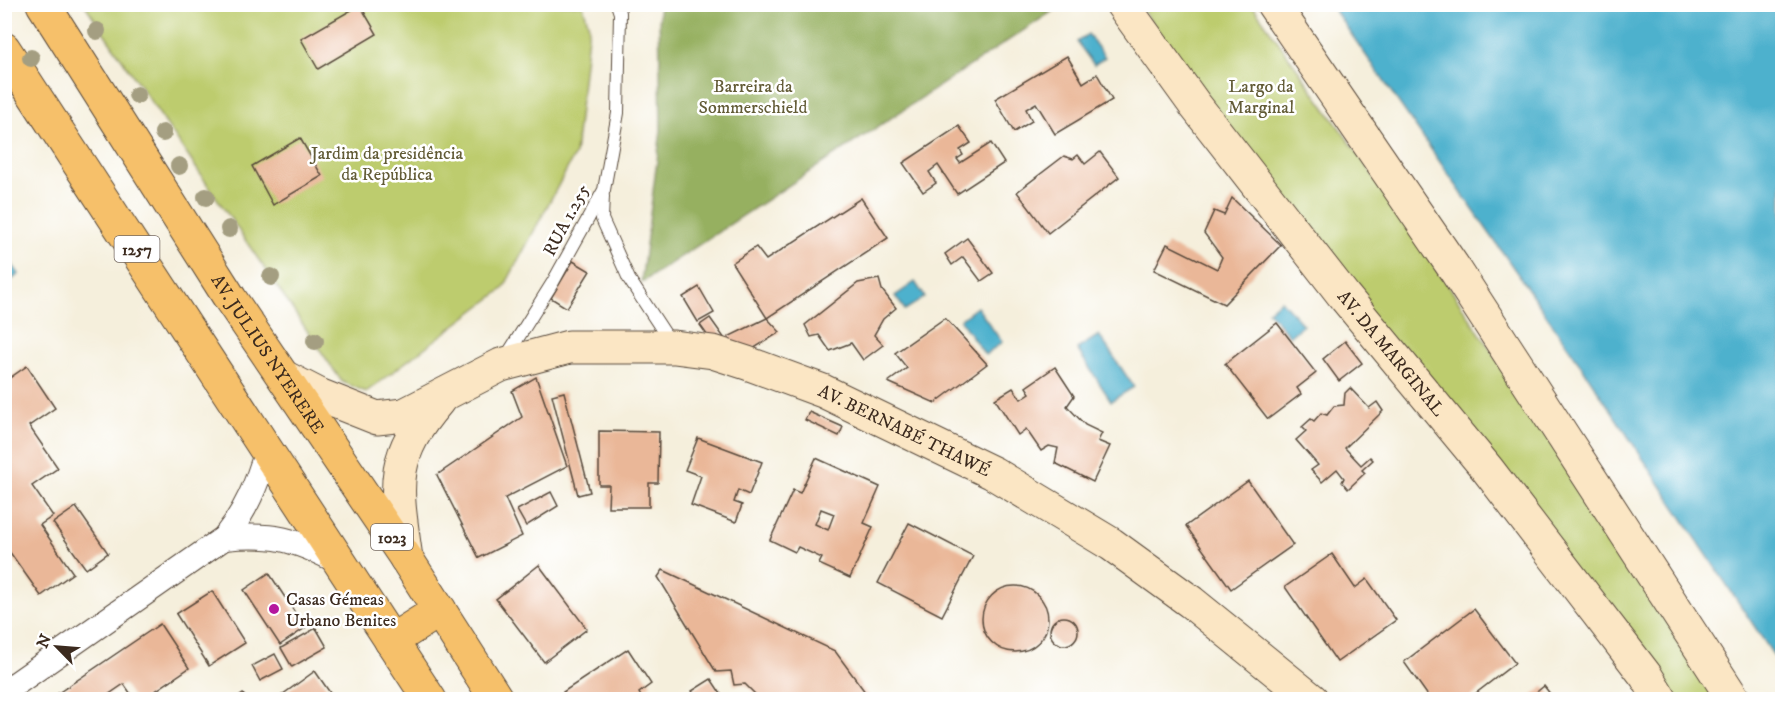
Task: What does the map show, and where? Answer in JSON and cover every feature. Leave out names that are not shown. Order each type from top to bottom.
[{"type":"main road","name":"AV. DA MARGINAL","points":[[1122,4],[1195,105],[1344,296],[1488,470],[1662,699]]},
{"type":"main road","points":[[1273,4],[1456,271],[1734,699]]},
{"type":"main road","name":"AV. JULIUS NYERERE","points":[[50,10],[231,300],[406,558],[497,699]]},
{"type":"main road","name":"1257","points":[[4,49],[267,450]]},
{"type":"main road","points":[[189,329],[231,300]]},
{"type":"main road","name":"AV. BERNABÉ THAWÉ","points":[[284,378],[377,418],[404,415],[501,365],[569,347],[674,347],[712,352],[823,391],[993,473],[1112,544],[1191,602],[1312,699]]},
{"type":"main road","points":[[406,558],[398,497],[398,470],[405,448],[418,424],[441,397]]},
{"type":"main road","points":[[267,450],[430,699]]},
{"type":"main road","points":[[391,641],[440,610]]},
{"type":"street","points":[[4,692],[224,538],[243,515],[255,489],[267,450]]},
{"type":"street","points":[[224,538],[254,535],[283,539],[309,546],[341,563]]},
{"type":"lane","name":"RUA 1.255","points":[[501,365],[553,282],[604,190],[618,113],[620,13],[617,4]]},
{"type":"lane","points":[[604,190],[602,219],[629,279],[674,347]]},
{"type":"green space","name":"Barreira da Sommerschield","points":[[659,4],[1062,5],[641,283],[661,130]]},
{"type":"green space","name":"Jardim da presidência da República","points":[[85,5],[583,5],[589,26],[575,154],[503,289],[366,392],[342,382]]},
{"type":"green space","name":"Largo da Marginal","points":[[1139,5],[1252,5],[1407,223],[1721,699],[1675,699],[1320,254]]},
{"type":"water","points":[[1331,5],[1782,5],[1782,668],[1578,361]]},
{"type":"water","points":[[1088,34],[1105,57],[1094,65],[1077,42]]},
{"type":"water","points":[[4,253],[19,274],[5,285],[4,285]]},
{"type":"water","points":[[915,282],[925,297],[905,310],[895,296]]},
{"type":"water","points":[[1281,300],[1303,325],[1290,336],[1268,311]]},
{"type":"water","points":[[977,307],[1002,342],[985,355],[960,320]]},
{"type":"water","points":[[1099,335],[1134,387],[1111,401],[1077,349]]},
{"type":"building","points":[[360,5],[377,34],[318,69],[301,39]]},
{"type":"building","points":[[1067,56],[1083,83],[1097,74],[1112,100],[1055,134],[1036,103],[1026,109],[1032,121],[1014,132],[995,99]]},
{"type":"building","points":[[959,126],[971,143],[960,150],[963,155],[957,159],[960,163],[991,143],[1004,163],[957,194],[938,165],[929,172],[936,183],[923,192],[903,163]]},
{"type":"building","points":[[300,138],[322,176],[273,205],[252,166]]},
{"type":"building","points":[[1100,152],[1119,177],[1048,233],[1017,192],[1064,156],[1073,159],[1078,155],[1085,164]]},
{"type":"building","points":[[861,198],[888,238],[767,318],[732,263],[756,247],[766,260]]},
{"type":"building","points":[[1232,198],[1281,245],[1224,304],[1154,270],[1167,244],[1217,269],[1222,257],[1204,233],[1214,211],[1224,215]]},
{"type":"building","points":[[967,238],[993,273],[981,281],[963,257],[952,265],[945,254]]},
{"type":"building","points":[[573,261],[590,271],[567,308],[551,298]]},
{"type":"building","points":[[879,279],[882,290],[896,308],[883,319],[874,335],[883,345],[863,360],[851,343],[830,351],[819,335],[811,337],[805,325],[858,283]]},
{"type":"building","points":[[699,287],[714,313],[698,322],[683,297]]},
{"type":"building","points":[[710,318],[725,339],[715,346],[700,325]]},
{"type":"building","points":[[767,318],[780,332],[740,357],[728,337]]},
{"type":"building","points":[[945,318],[987,364],[935,403],[888,382],[907,368],[895,353]]},
{"type":"building","points":[[1277,323],[1316,373],[1297,388],[1301,394],[1268,419],[1225,364]]},
{"type":"building","points":[[1345,341],[1362,363],[1339,381],[1323,359]]},
{"type":"building","points":[[27,366],[55,408],[29,426],[58,468],[32,486],[53,516],[40,525],[73,573],[41,596],[4,544],[4,382]]},
{"type":"building","points":[[1055,367],[1074,396],[1067,406],[1085,425],[1102,433],[1098,441],[1110,446],[1093,482],[1055,463],[1058,448],[1049,446],[1041,451],[1026,429],[1018,435],[995,399],[1013,388],[1021,399],[1030,393],[1026,387]]},
{"type":"building","points":[[536,377],[567,466],[505,498],[522,536],[479,558],[437,475],[522,417],[512,391]]},
{"type":"building","points":[[1350,388],[1369,408],[1377,402],[1383,411],[1345,448],[1361,465],[1370,457],[1373,460],[1362,470],[1365,473],[1348,489],[1342,482],[1344,478],[1337,469],[1322,482],[1311,470],[1318,465],[1296,440],[1306,431],[1302,427],[1311,419],[1314,421],[1321,413],[1327,415],[1334,406],[1344,405],[1345,393]]},
{"type":"building","points":[[564,392],[590,492],[578,495],[552,395]]},
{"type":"building","points":[[809,412],[843,427],[839,436],[805,420]]},
{"type":"building","points":[[599,431],[659,432],[658,483],[649,483],[649,507],[608,507],[609,485],[599,485]]},
{"type":"building","points":[[698,438],[762,462],[749,495],[738,490],[734,502],[742,505],[736,522],[691,505],[701,476],[685,470]]},
{"type":"building","points":[[816,458],[880,487],[864,523],[873,527],[850,578],[819,564],[822,558],[798,547],[795,552],[770,540],[793,490],[800,493]],"holes":[[[821,509],[834,514],[828,530],[815,524]]]},
{"type":"building","points":[[1248,481],[1293,545],[1231,589],[1186,526]]},
{"type":"building","points":[[551,492],[558,506],[526,526],[517,510]]},
{"type":"building","points":[[76,507],[108,553],[86,569],[53,523]]},
{"type":"building","points":[[909,523],[973,556],[942,616],[878,583]]},
{"type":"building","points":[[1332,554],[1355,588],[1367,579],[1396,620],[1337,662],[1285,587]]},
{"type":"building","points":[[539,565],[587,629],[544,662],[496,599]]},
{"type":"building","points":[[663,570],[835,651],[871,700],[761,700],[745,684],[734,685],[731,671],[716,672],[658,577]]},
{"type":"building","name":"Casas Gémeas Urbano Benites","points":[[269,573],[305,628],[280,645],[244,590]]},
{"type":"building","points":[[1015,586],[1027,589],[1038,596],[1045,607],[1048,619],[1045,631],[1038,642],[1027,649],[1015,652],[1003,649],[992,642],[985,631],[982,619],[985,607],[992,596],[1003,589]]},
{"type":"building","points":[[212,591],[245,643],[209,666],[176,614]]},
{"type":"building","points":[[1474,609],[1515,663],[1467,700],[1431,700],[1404,662]]},
{"type":"building","points":[[1064,617],[1074,621],[1078,631],[1074,641],[1064,645],[1054,641],[1050,631],[1054,621]]},
{"type":"building","points":[[160,624],[189,668],[142,700],[135,700],[124,684],[108,695],[111,700],[48,700]]},
{"type":"building","points":[[316,628],[327,647],[292,667],[281,648]]},
{"type":"building","points":[[628,649],[651,684],[639,693],[643,700],[568,700],[563,692]]},
{"type":"building","points":[[275,654],[283,669],[260,681],[252,666]]},
{"type":"building","points":[[315,671],[335,700],[275,700]]},
{"type":"building","points":[[711,679],[725,700],[698,700],[692,691]]},
{"type":"building","points":[[1544,686],[1555,700],[1527,700]]},
{"type":"building","points":[[243,694],[247,700],[234,700]]},
{"type":"place","name":"Casas Gémeas Urbano Benites","points":[[274,609]]}]
